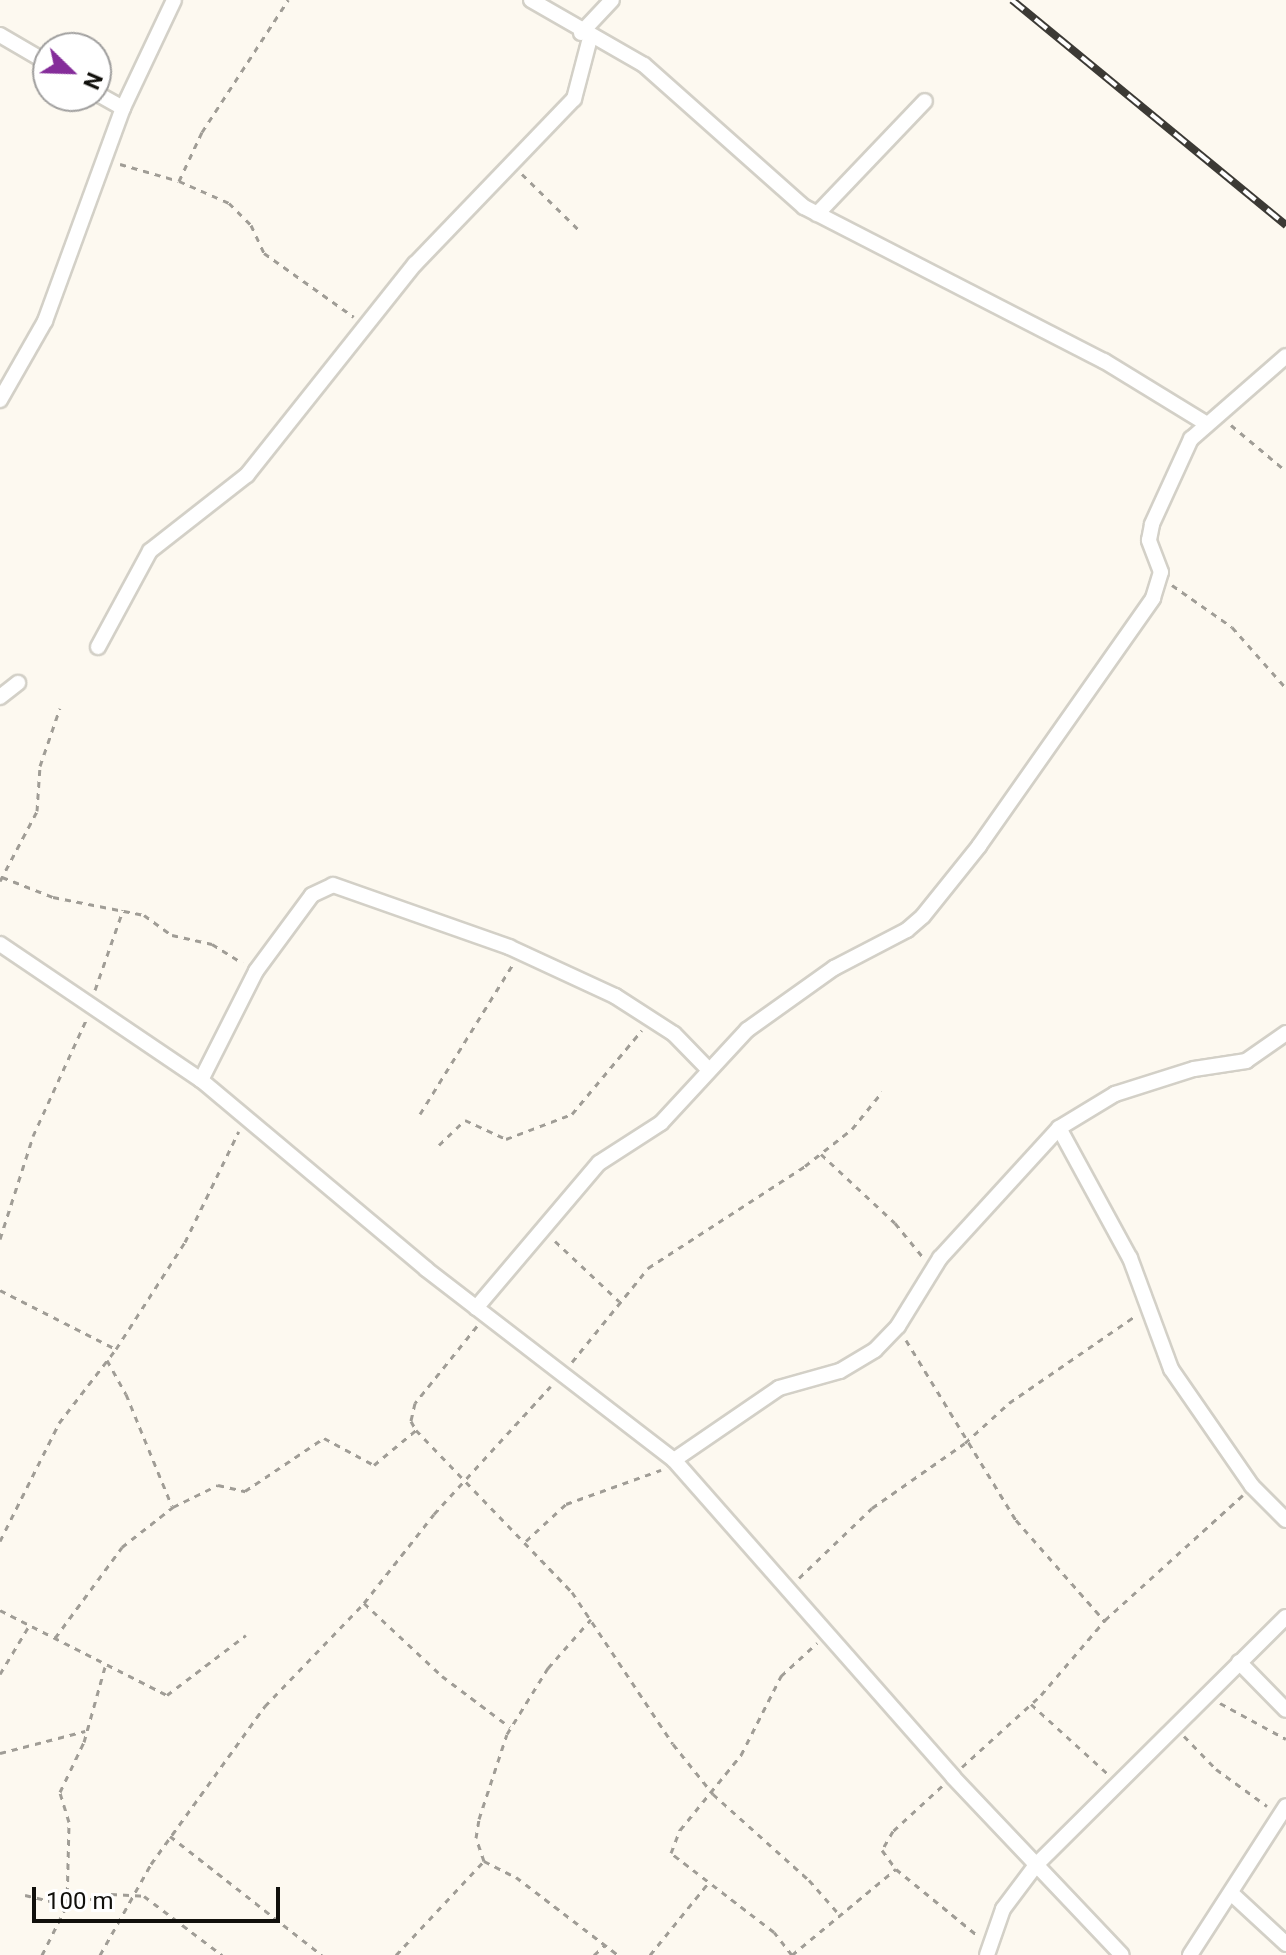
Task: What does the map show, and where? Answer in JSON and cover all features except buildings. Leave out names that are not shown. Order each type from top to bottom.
[{"type":"street","points":[[0,400],[45,321],[123,108],[174,0]]},
{"type":"street","points":[[531,0],[586,35],[644,65],[723,131],[776,185],[817,214],[1211,418]]},
{"type":"street","points":[[98,647],[150,551],[247,475],[448,228],[574,99],[586,35],[612,0]]},
{"type":"street","points":[[0,35],[32,54]]},
{"type":"street","points":[[817,214],[925,101]]},
{"type":"street","points":[[112,102],[123,108]]},
{"type":"street","points":[[481,1312],[599,1163],[661,1123],[708,1069],[779,1004],[834,968],[907,930],[923,916],[979,846],[1143,616],[1160,579],[1149,540],[1152,524],[1180,458],[1211,418],[1286,356]]},
{"type":"street","points":[[0,697],[18,683]]},
{"type":"street","points":[[201,1080],[256,971],[323,885],[394,904],[520,952],[651,1016],[708,1069]]},
{"type":"street","points":[[0,944],[201,1080],[481,1312],[674,1460],[953,1777],[1122,1955]]},
{"type":"street","points":[[674,1460],[779,1388],[854,1365],[898,1326],[932,1269],[1059,1128],[1115,1094],[1194,1069],[1246,1061],[1286,1033]]},
{"type":"street","points":[[1059,1128],[1124,1245],[1171,1369],[1252,1486],[1286,1520]]},
{"type":"street","points":[[988,1950],[1003,1909],[1036,1865],[1286,1617]]},
{"type":"street","points":[[1239,1662],[1286,1710]]},
{"type":"street","points":[[1190,1955],[1283,1810]]},
{"type":"street","points":[[1231,1893],[1286,1944]]},
{"type":"path","points":[[179,181],[202,132],[288,0]]},
{"type":"path","points":[[104,160],[179,181],[229,203],[251,225],[264,253],[366,327]]},
{"type":"path","points":[[512,164],[579,230]]},
{"type":"path","points":[[1211,418],[1286,471]]},
{"type":"path","points":[[1160,579],[1200,599],[1232,627],[1286,688]]},
{"type":"path","points":[[60,708],[40,766],[37,811],[1,879],[53,897],[144,915],[181,939],[212,944],[256,971]]},
{"type":"path","points":[[0,1239],[38,1121],[91,1006],[123,910]]},
{"type":"path","points":[[420,1114],[520,952]]},
{"type":"path","points":[[439,1145],[465,1120],[506,1139],[578,1111],[651,1016]]},
{"type":"path","points":[[100,1955],[130,1896],[265,1706],[364,1603],[463,1483],[563,1372],[619,1301],[660,1259],[729,1220],[821,1154],[852,1129],[882,1092]]},
{"type":"path","points":[[0,1541],[59,1423],[116,1349],[185,1242],[247,1116]]},
{"type":"path","points":[[821,1154],[895,1223],[932,1269]]},
{"type":"path","points":[[545,1231],[619,1301]]},
{"type":"path","points":[[0,1290],[116,1349]]},
{"type":"path","points":[[788,1593],[858,1518],[965,1443],[1009,1403],[1148,1307]]},
{"type":"path","points":[[481,1312],[415,1403],[411,1421],[416,1430],[463,1483],[525,1542],[591,1618],[673,1744],[713,1794],[809,1880],[838,1913]]},
{"type":"path","points":[[898,1326],[965,1443],[1016,1520],[1105,1620]]},
{"type":"path","points":[[107,1360],[126,1394],[173,1507]]},
{"type":"path","points":[[55,1638],[122,1547],[173,1507],[218,1485],[245,1491],[324,1438],[374,1465],[416,1430]]},
{"type":"path","points":[[525,1542],[566,1504],[596,1490],[648,1477],[674,1460]]},
{"type":"path","points":[[988,1950],[896,1869],[883,1844],[1031,1704],[1105,1620],[1252,1486]]},
{"type":"path","points":[[364,1603],[442,1676],[511,1727]]},
{"type":"path","points":[[0,1610],[105,1667],[167,1695],[246,1635]]},
{"type":"path","points":[[591,1618],[548,1668],[511,1727],[479,1819],[476,1838],[484,1861],[516,1877],[618,1955]]},
{"type":"path","points":[[0,1674],[29,1626]]},
{"type":"path","points":[[826,1635],[781,1676],[741,1755],[713,1794],[680,1830],[671,1853],[774,1932],[792,1955],[838,1913],[896,1869]]},
{"type":"path","points":[[42,1955],[67,1905],[69,1822],[60,1792],[86,1731],[105,1667]]},
{"type":"path","points":[[1207,1695],[1265,1732],[1286,1739]]},
{"type":"path","points":[[1031,1704],[1119,1783]]},
{"type":"path","points":[[1176,1728],[1216,1769],[1283,1810]]},
{"type":"path","points":[[0,1753],[86,1731]]},
{"type":"path","points":[[170,1836],[322,1955]]},
{"type":"path","points":[[396,1955],[484,1861]]},
{"type":"path","points":[[650,1955],[710,1881]]},
{"type":"path","points":[[25,1895],[67,1905],[98,1895],[152,1900],[222,1955]]},
{"type":"path","points":[[594,1955],[605,1945]]},
{"type":"railway","points":[[1012,0],[1286,225]]}]
